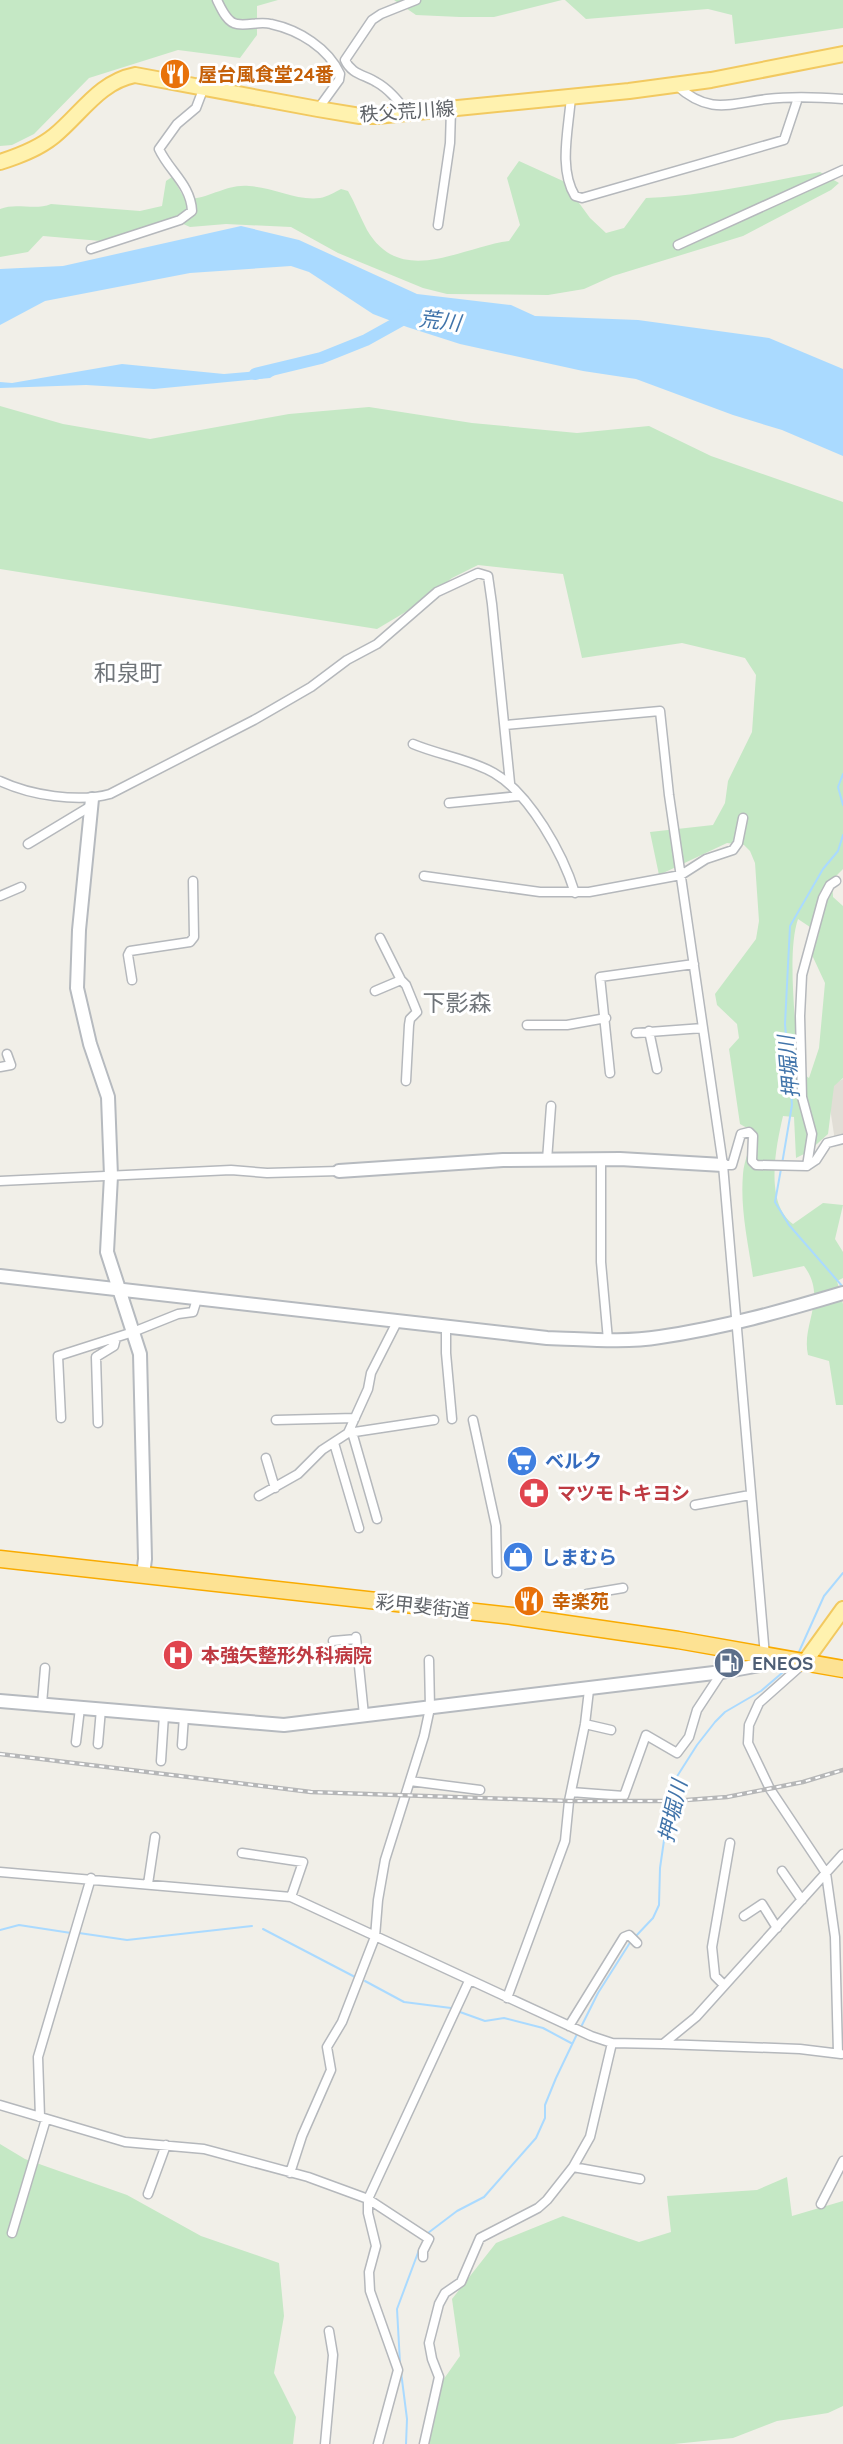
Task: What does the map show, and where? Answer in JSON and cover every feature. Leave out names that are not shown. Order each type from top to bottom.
[{"type":"highway","name":"彩甲斐街道","points":[[0,1559],[549,1621],[678,1640],[843,1670]]},
{"type":"main road","name":"秩父荒川線","points":[[0,162],[30,152],[52,137],[102,89],[120,78],[135,75],[360,116],[676,85],[843,54]]},
{"type":"main road","points":[[800,1662],[843,1609]]},
{"type":"street","points":[[217,0],[227,18],[236,25],[272,24],[311,40],[323,48],[340,74],[339,80],[318,109]]},
{"type":"street","points":[[408,113],[395,96],[377,82],[356,73],[345,60],[372,20],[416,0]]},
{"type":"street","points":[[676,85],[707,104],[725,107],[768,99],[798,99],[810,96],[843,99]]},
{"type":"street","points":[[91,249],[180,220],[192,211],[191,199],[175,170],[159,149],[177,124],[196,108],[204,87]]},
{"type":"street","points":[[570,96],[566,173],[575,196],[582,198],[784,140],[798,99]]},
{"type":"street","points":[[438,225],[450,143],[451,108]]},
{"type":"street","points":[[678,245],[843,170]]},
{"type":"street","points":[[28,844],[91,802],[254,720],[311,687],[347,660],[377,644],[437,592],[478,573],[488,576],[510,783]]},
{"type":"street","points":[[0,1701],[284,1725],[722,1672],[760,1665],[770,1657],[750,1494],[723,1165],[669,795],[660,711],[505,725]]},
{"type":"street","points":[[413,744],[484,768],[510,783],[555,844],[575,892]]},
{"type":"street","points":[[0,780],[20,790],[91,802]]},
{"type":"street","points":[[449,803],[519,796]]},
{"type":"street","points":[[91,802],[79,930],[77,988],[90,1044],[108,1097],[111,1176],[107,1252],[140,1354],[145,1559],[143,1575]]},
{"type":"street","points":[[424,876],[540,892],[575,892],[681,875],[706,859],[728,853],[737,847],[743,818]]},
{"type":"street","points":[[132,981],[128,955],[130,951],[190,942],[194,937],[192,881]]},
{"type":"street","points":[[807,1166],[811,1134],[802,1097],[802,975],[823,898],[830,885],[836,881]]},
{"type":"street","points":[[0,896],[21,887]]},
{"type":"street","points":[[380,938],[406,985],[417,1012],[410,1019],[409,1025],[406,1081]]},
{"type":"street","points":[[610,1073],[600,977],[694,964]]},
{"type":"street","points":[[375,991],[401,980]]},
{"type":"street","points":[[527,1025],[567,1025],[606,1018]]},
{"type":"street","points":[[636,1032],[703,1028]]},
{"type":"street","points":[[649,1031],[657,1069]]},
{"type":"street","points":[[0,1067],[11,1065],[7,1054]]},
{"type":"street","points":[[547,1160],[551,1106]]},
{"type":"street","points":[[0,1181],[231,1170],[267,1173],[339,1171],[490,1160],[601,1159],[732,1165],[741,1134],[749,1132],[753,1136],[751,1161],[756,1165],[807,1166],[816,1160],[827,1143],[843,1139]]},
{"type":"street","points":[[601,1159],[601,1262],[608,1340]]},
{"type":"street","points":[[0,1276],[547,1338],[608,1340],[659,1338],[735,1323],[843,1293]]},
{"type":"street","points":[[61,1418],[58,1356],[133,1332],[177,1314],[193,1312],[197,1299]]},
{"type":"street","points":[[377,1519],[350,1433],[368,1389],[371,1373],[398,1320]]},
{"type":"street","points":[[446,1326],[452,1419]]},
{"type":"street","points":[[98,1423],[96,1357],[114,1346],[116,1338]]},
{"type":"street","points":[[276,1420],[355,1418]]},
{"type":"street","points":[[259,1496],[298,1474],[322,1450],[350,1433],[434,1420]]},
{"type":"street","points":[[473,1420],[496,1526],[497,1573]]},
{"type":"street","points":[[334,1443],[359,1528]]},
{"type":"street","points":[[266,1458],[275,1488]]},
{"type":"street","points":[[695,1504],[750,1494]]},
{"type":"street","points":[[587,1594],[623,1588]]},
{"type":"street","points":[[332,1641],[356,1638],[365,1716]]},
{"type":"street","points":[[290,2173],[302,2136],[331,2070],[327,2047],[342,2022],[375,1937],[385,1860],[430,1708],[429,1660]]},
{"type":"street","points":[[0,1872],[291,1897],[469,1981],[612,2043],[800,2049],[841,2054],[835,1937],[826,1873],[770,1789],[748,1743],[749,1724],[759,1703],[800,1662]]},
{"type":"street","points":[[42,1704],[45,1668]]},
{"type":"street","points":[[570,1793],[624,1796],[646,1735],[677,1753],[689,1737],[698,1710],[722,1672]]},
{"type":"street","points":[[507,1998],[565,1841],[570,1793],[585,1724],[589,1690]]},
{"type":"street","points":[[76,1742],[80,1708]]},
{"type":"street","points":[[99,1744],[101,1709]]},
{"type":"street","points":[[161,1761],[164,1715]]},
{"type":"street","points":[[182,1745],[184,1716]]},
{"type":"street","points":[[585,1724],[611,1730]]},
{"type":"street","points":[[410,1781],[480,1790]]},
{"type":"street","points":[[148,1884],[155,1837]]},
{"type":"street","points":[[724,1985],[715,1976],[712,1947],[730,1843]]},
{"type":"street","points":[[242,1853],[303,1862],[291,1897]]},
{"type":"street","points":[[663,2044],[696,2017],[843,1854]]},
{"type":"street","points":[[782,1871],[802,1900]]},
{"type":"street","points":[[12,2233],[43,2118],[38,2057],[91,1878]]},
{"type":"street","points":[[744,1916],[762,1904],[777,1927]]},
{"type":"street","points":[[832,1911],[843,1910]]},
{"type":"street","points":[[569,2026],[624,1937],[634,1940]]},
{"type":"street","points":[[378,2444],[398,2370],[370,2291],[369,2272],[376,2246],[368,2213],[368,2199],[469,1981]]},
{"type":"street","points":[[424,2444],[439,2377],[429,2343],[439,2304],[445,2293],[461,2281],[480,2238],[538,2208],[573,2167],[590,2137],[612,2043]]},
{"type":"street","points":[[0,2105],[125,2142],[204,2149],[308,2177],[368,2199],[429,2239],[422,2251],[423,2257]]},
{"type":"street","points":[[148,2194],[166,2145]]},
{"type":"street","points":[[821,2204],[843,2161]]},
{"type":"street","points":[[573,2167],[640,2179]]},
{"type":"street","points":[[325,2444],[333,2355],[329,2331]]},
{"type":"shaded area","points":[[843,1079],[843,1139],[835,1141],[827,1088]]},
{"type":"green space","points":[[0,0],[278,0],[257,6],[257,35],[240,58],[178,50],[89,78],[34,134],[12,145],[0,146]]},
{"type":"green space","points":[[394,0],[562,0],[494,17],[460,17],[416,15]]},
{"type":"green space","points":[[565,0],[843,0],[843,28],[735,44],[732,15],[708,9],[586,19]]},
{"type":"green space","points":[[519,161],[563,181],[590,218],[606,233],[624,228],[646,198],[711,192],[820,172],[839,183],[831,190],[743,236],[613,276],[584,289],[548,295],[447,294],[423,288],[338,253],[291,227],[226,224],[190,227],[172,219],[101,241],[43,236],[28,252],[0,257],[0,209],[51,204],[140,211],[162,206],[166,181],[172,177],[185,199],[240,186],[311,198],[323,197],[341,189],[348,191],[367,230],[381,247],[397,257],[414,261],[433,260],[509,241],[520,225],[507,178]]},
{"type":"green space","points":[[0,406],[63,424],[150,439],[289,414],[369,407],[472,423],[577,433],[649,426],[711,456],[843,502],[843,869],[832,880],[833,897],[843,906],[843,1078],[834,1086],[828,1134],[808,1152],[796,1158],[794,1117],[783,1116],[775,1158],[775,1189],[784,1215],[793,1224],[823,1203],[843,1205],[835,1239],[843,1252],[843,1278],[837,1281],[843,1304],[843,1405],[836,1405],[829,1361],[808,1355],[814,1289],[804,1266],[753,1277],[742,1187],[754,1132],[740,1124],[729,1049],[739,1038],[737,1024],[717,1005],[715,994],[756,939],[759,921],[755,863],[744,845],[727,843],[659,875],[650,832],[713,825],[725,803],[728,781],[752,732],[756,675],[745,658],[682,643],[582,658],[563,574],[478,565],[452,578],[419,604],[377,629],[0,569]],"holes":[[[798,919],[819,933],[812,955],[825,983],[819,1048],[809,1078],[799,1071],[795,1015],[793,952]]]},
{"type":"green space","points":[[0,2144],[25,2159],[127,2195],[201,2236],[279,2263],[284,2316],[274,2373],[296,2417],[293,2444],[0,2444]]},
{"type":"green space","points":[[787,2177],[792,2216],[843,2201],[843,2406],[828,2413],[777,2421],[733,2438],[674,2444],[425,2444],[441,2383],[460,2356],[452,2299],[496,2243],[563,2216],[639,2242],[671,2232],[667,2196],[757,2190]]},
{"type":"water","points":[[241,226],[299,240],[417,294],[511,305],[535,316],[638,320],[769,338],[843,369],[843,456],[782,430],[636,379],[583,371],[460,344],[407,327],[373,314],[309,272],[291,266],[190,273],[45,301],[0,325],[0,269],[63,266]]},
{"type":"water","points":[[122,364],[224,374],[284,369],[270,378],[154,389],[86,385],[0,388],[0,382],[12,383]]},
{"type":"waterway","name":"荒川","points":[[255,374],[321,358],[366,340],[411,315]]},
{"type":"waterway","name":"押堀川","points":[[843,774],[838,787],[843,805]]},
{"type":"waterway","name":"押堀川","points":[[782,1164],[792,1105],[785,1024],[790,926],[823,869],[838,851],[843,835]]},
{"type":"waterway","name":"押堀川","points":[[781,1169],[775,1202],[789,1225],[843,1287]]},
{"type":"waterway","name":"押堀川","points":[[798,1654],[824,1596],[843,1573]]},
{"type":"waterway","name":"押堀川","points":[[635,1937],[653,1918],[659,1905],[660,1868],[671,1792],[676,1778],[697,1745],[725,1712],[761,1691],[789,1667]]},
{"type":"waterway","points":[[0,1930],[19,1925],[71,1933]]},
{"type":"waterway","points":[[79,1933],[127,1940],[252,1926]]},
{"type":"waterway","points":[[263,1929],[355,1977]]},
{"type":"waterway","name":"押堀川","points":[[581,2027],[598,1993],[631,1941]]},
{"type":"waterway","points":[[365,1981],[404,2002],[451,2008]]},
{"type":"waterway","points":[[460,2012],[485,2021],[504,2018],[543,2028],[571,2043]]},
{"type":"waterway","points":[[428,2233],[457,2211],[484,2197],[536,2138],[545,2118],[545,2105],[578,2032]]},
{"type":"waterway","points":[[400,2363],[397,2309],[419,2250]]},
{"type":"waterway","points":[[401,2372],[407,2419],[406,2444]]},
{"type":"railway","points":[[0,1754],[311,1792],[569,1801],[673,1801],[727,1797],[803,1782],[843,1770]]},
{"type":"place","name":"屋台風食堂24番","points":[[175,74]]},
{"type":"place","name":"ベルク","points":[[522,1461]]},
{"type":"place","name":"マツモトキヨシ","points":[[534,1493]]},
{"type":"place","name":"しまむら","points":[[518,1557]]},
{"type":"place","name":"幸楽苑","points":[[529,1601]]},
{"type":"place","name":"本強矢整形外科病院","points":[[178,1655]]},
{"type":"place","name":"ENEOS","points":[[729,1663]]},
{"type":"district","name":"和泉町","points":[[128,672]]},
{"type":"district","name":"下影森","points":[[457,1002]]}]
